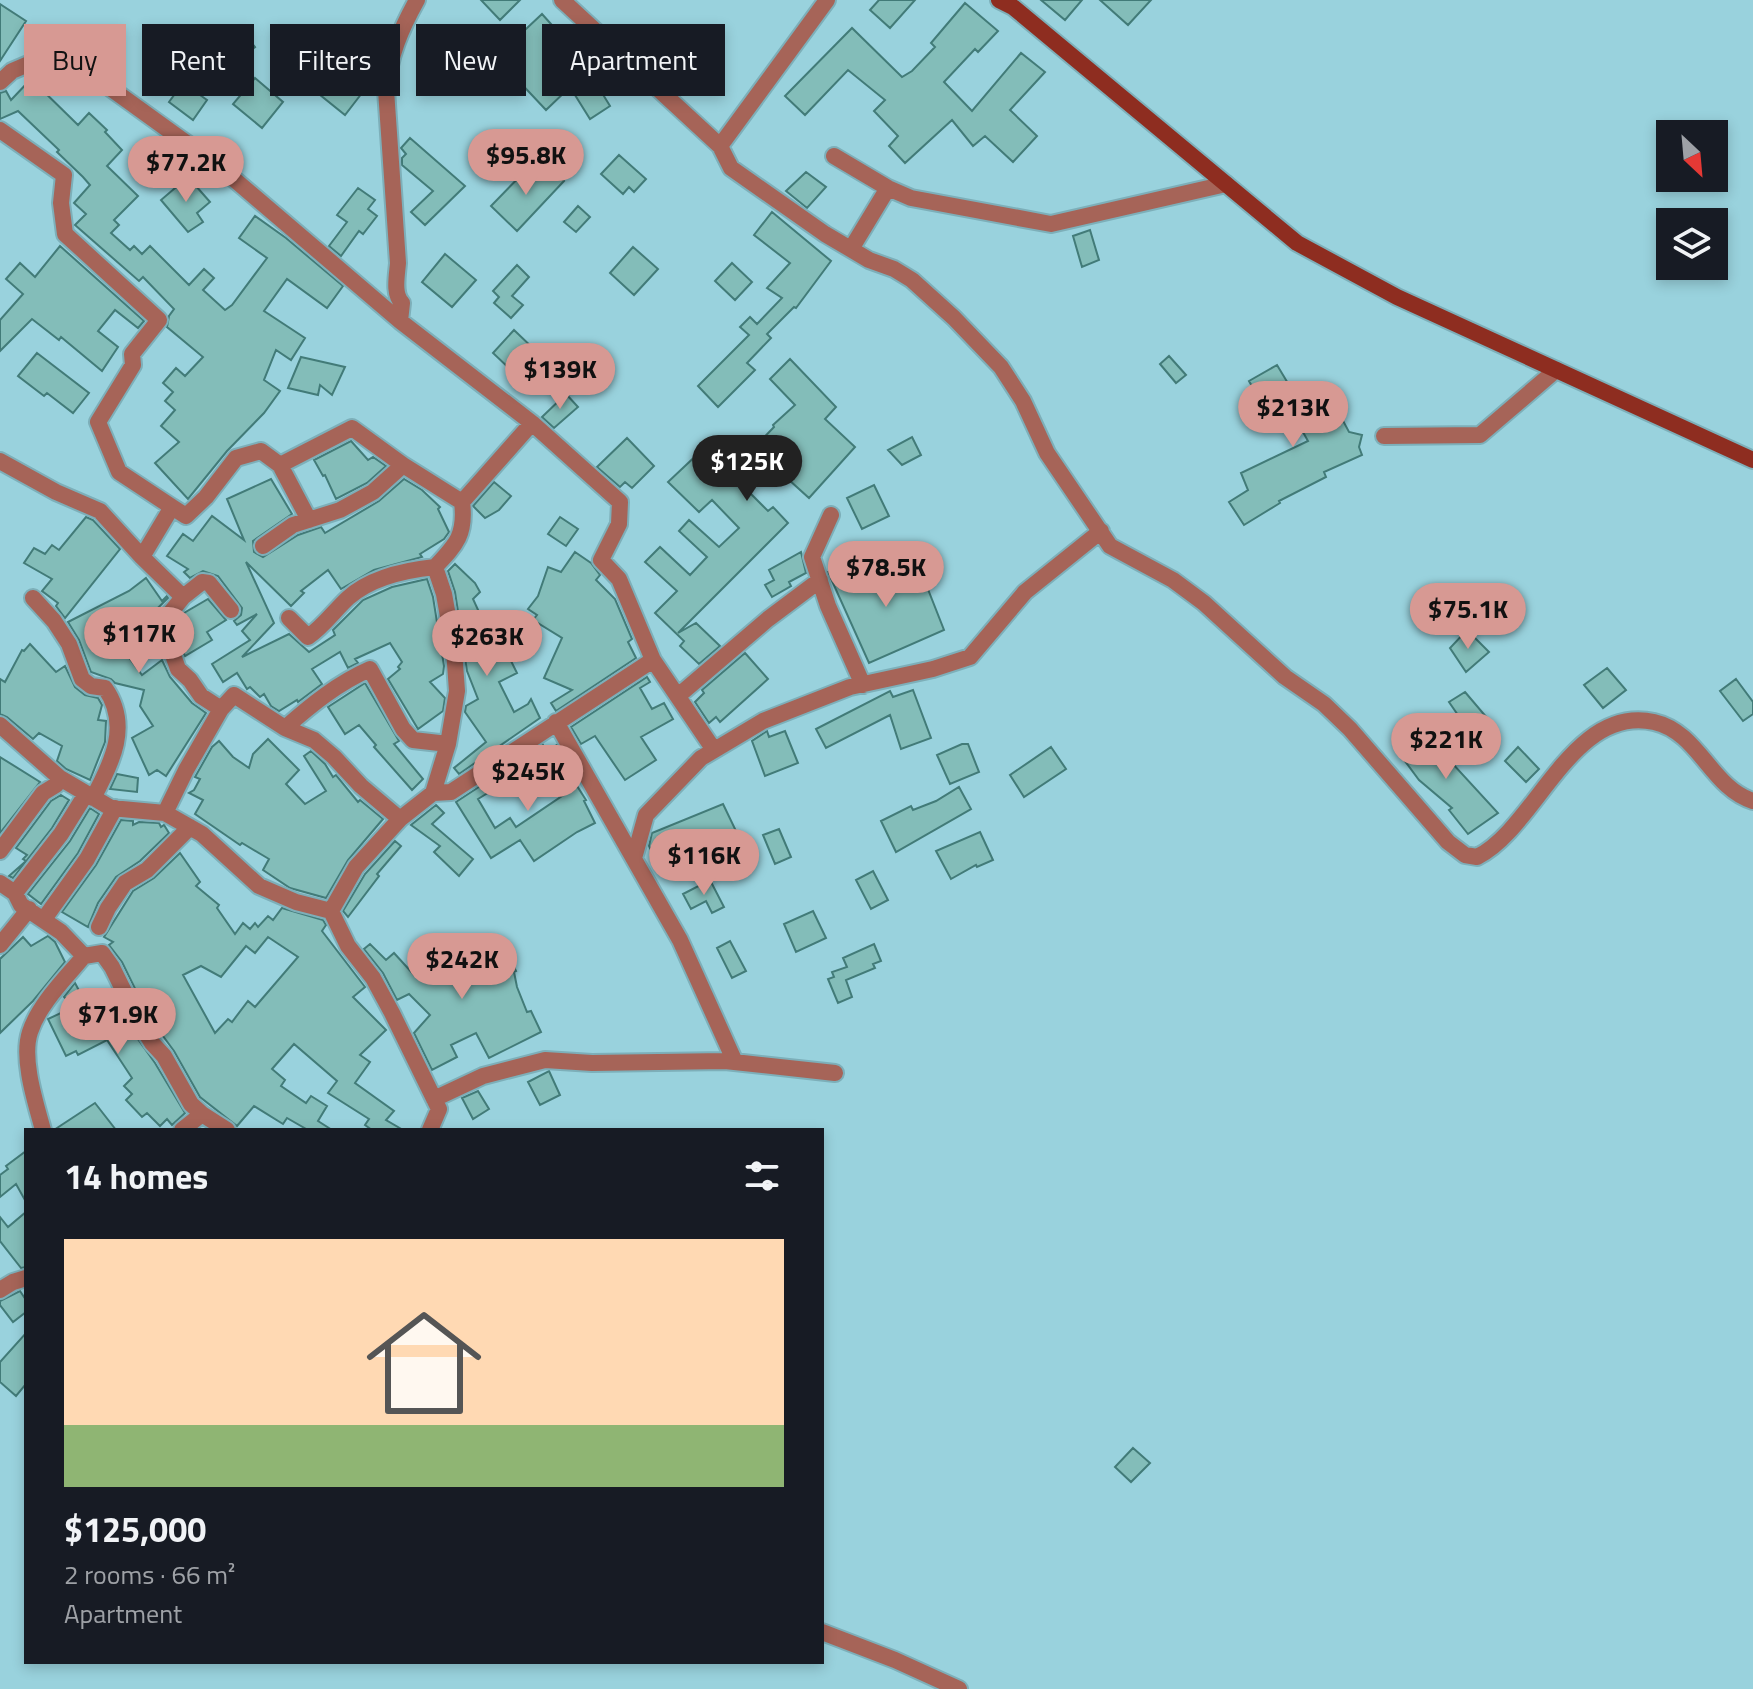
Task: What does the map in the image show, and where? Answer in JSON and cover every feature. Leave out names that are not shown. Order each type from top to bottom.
[{"type":"street","points":[[400,321],[402,303],[398,299],[397,289],[398,263],[386,90],[388,66],[397,37],[417,0]]},
{"type":"street","points":[[562,0],[720,146],[731,168],[851,249],[912,280],[1001,367],[1023,401],[1047,453],[1110,546],[1141,561],[1183,588],[1285,677],[1324,704],[1350,729],[1448,842],[1465,855],[1477,857],[1498,843],[1567,759],[1587,740],[1629,722],[1653,722],[1674,730],[1691,744],[1729,787],[1753,801]]},
{"type":"street","points":[[720,146],[827,0]]},
{"type":"street","points":[[999,0],[1013,7],[1297,243],[1397,297],[1753,460]]},
{"type":"street","points":[[0,82],[12,71],[59,51],[221,168],[400,321],[532,423],[620,502],[619,524],[601,560],[619,579],[653,660],[714,750]]},
{"type":"street","points":[[0,130],[64,175],[61,203],[65,234],[159,320],[132,354],[133,365],[98,422],[119,472],[186,516],[206,497],[236,458],[261,451],[280,465],[309,520]]},
{"type":"street","points":[[834,156],[911,198],[1051,224],[1226,184]]},
{"type":"street","points":[[851,249],[888,188]]},
{"type":"street","points":[[1384,436],[1480,435],[1556,370]]},
{"type":"street","points":[[289,618],[308,637],[323,626],[349,596],[383,578],[411,569],[435,567],[465,525],[462,502],[532,423]]},
{"type":"street","points":[[280,465],[352,428],[462,502]]},
{"type":"street","points":[[0,461],[56,492],[100,511],[183,597]]},
{"type":"street","points":[[263,546],[293,525],[340,510],[373,492],[403,465]]},
{"type":"street","points":[[142,557],[172,507]]},
{"type":"street","points":[[831,515],[812,557],[828,606],[863,685]]},
{"type":"street","points":[[634,858],[646,815],[701,758],[763,721],[863,685],[970,657],[1025,592],[1101,531]]},
{"type":"street","points":[[331,911],[356,867],[400,819],[433,793],[448,744],[457,691],[454,650],[444,594],[435,567]]},
{"type":"street","points":[[678,696],[768,619],[820,580]]},
{"type":"street","points":[[221,709],[201,696],[178,669],[173,655],[158,641],[163,622],[183,597],[202,582],[209,583],[231,610]]},
{"type":"street","points":[[15,893],[109,768],[120,727],[117,712],[105,688],[91,686],[82,679],[69,644],[33,598]]},
{"type":"street","points":[[433,793],[451,792],[653,660]]},
{"type":"street","points":[[285,728],[319,699],[370,669],[403,729],[413,740],[448,744]]},
{"type":"street","points":[[165,813],[221,709],[234,695],[285,728],[314,740],[400,819]]},
{"type":"street","points":[[556,722],[680,940],[735,1062]]},
{"type":"street","points":[[0,725],[60,778],[90,796],[115,808],[165,813],[202,834],[259,886],[296,902],[331,911],[348,946],[373,978],[439,1109],[431,1128]]},
{"type":"street","points":[[0,851],[43,793],[56,785],[60,778]]},
{"type":"street","points":[[44,919],[87,859],[115,808]]},
{"type":"street","points":[[99,927],[125,883],[147,870],[190,827]]},
{"type":"street","points":[[0,883],[15,893],[21,905],[44,919],[84,956]]},
{"type":"street","points":[[0,945],[29,909]]},
{"type":"street","points":[[42,1128],[28,1075],[29,1033],[50,997],[84,956],[102,953],[152,1043],[164,1056],[191,1104],[224,1128]]},
{"type":"street","points":[[434,1099],[483,1076],[545,1060],[592,1063],[735,1062],[835,1073]]},
{"type":"street","points":[[184,1128],[202,1114]]},
{"type":"street","points":[[0,1290],[24,1279]]},
{"type":"street","points":[[824,1633],[959,1689]]},
{"type":"building","points":[[481,0],[520,0],[500,20]]},
{"type":"building","points":[[879,0],[915,0],[890,28],[870,10]]},
{"type":"building","points":[[1041,0],[1082,0],[1065,20]]},
{"type":"building","points":[[1100,0],[1151,0],[1128,25]]},
{"type":"building","points":[[965,3],[998,31],[978,52],[975,49],[944,82],[972,111],[1021,53],[1045,72],[1010,110],[1037,136],[1013,162],[985,136],[973,146],[952,120],[905,163],[889,146],[898,136],[874,111],[885,100],[848,70],[805,115],[785,96],[852,28],[902,77],[935,47],[931,43]]},
{"type":"building","points":[[0,4],[26,21],[0,61]]},
{"type":"building","points":[[542,14],[551,24],[542,24],[542,96],[561,96],[546,110],[526,89],[526,29]]},
{"type":"building","points":[[254,79],[270,91],[270,96],[276,96],[283,102],[262,128],[233,104],[240,96],[254,96]]},
{"type":"building","points":[[24,86],[24,96],[48,96],[78,125],[89,113],[107,130],[105,132],[122,150],[107,166],[138,196],[114,220],[119,225],[111,233],[130,250],[134,246],[142,254],[150,246],[189,285],[204,269],[214,278],[203,290],[225,310],[267,258],[239,238],[255,216],[343,286],[327,308],[287,279],[264,311],[305,338],[291,360],[276,350],[264,380],[280,391],[188,499],[155,463],[179,442],[161,426],[175,410],[165,401],[173,392],[163,383],[176,368],[185,376],[203,357],[167,327],[174,309],[143,277],[139,281],[75,225],[86,214],[74,203],[90,185],[18,111],[0,119],[0,93],[6,91],[11,100]]},
{"type":"building","points":[[173,96],[201,96],[207,100],[193,120],[169,102]]},
{"type":"building","points":[[321,96],[360,96],[345,115]]},
{"type":"building","points":[[576,96],[604,96],[610,106],[590,119]]},
{"type":"building","points":[[410,138],[465,186],[425,225],[411,212],[433,191],[402,165],[406,154],[401,148]]},
{"type":"building","points":[[619,155],[646,179],[634,192],[629,187],[623,194],[601,174]]},
{"type":"building","points":[[550,168],[564,181],[517,231],[491,206],[527,169],[532,181],[537,176],[540,179]]},
{"type":"building","points":[[806,172],[826,187],[807,208],[786,191]]},
{"type":"building","points":[[188,177],[210,202],[197,213],[203,222],[188,232],[161,200]]},
{"type":"building","points":[[358,188],[375,200],[368,209],[377,216],[363,234],[359,231],[341,256],[329,246],[347,222],[337,215]]},
{"type":"building","points":[[578,206],[590,217],[576,232],[564,222]]},
{"type":"building","points":[[772,212],[831,261],[796,308],[767,334],[771,338],[747,363],[755,370],[718,407],[698,386],[749,335],[740,327],[750,317],[757,324],[782,298],[767,288],[790,263],[754,235]]},
{"type":"building","points":[[1090,230],[1099,260],[1082,267],[1073,236]]},
{"type":"building","points":[[60,246],[144,321],[138,328],[115,310],[98,331],[118,347],[102,371],[61,337],[59,340],[32,319],[0,351],[0,320],[23,294],[6,279],[20,263],[35,277]]},
{"type":"building","points":[[633,247],[658,269],[634,295],[610,273]]},
{"type":"building","points":[[445,254],[476,280],[452,307],[422,282]]},
{"type":"building","points":[[732,263],[752,282],[735,300],[715,281]]},
{"type":"building","points":[[517,265],[529,277],[512,296],[523,305],[511,318],[494,303],[499,297],[493,291]]},
{"type":"building","points":[[514,330],[537,352],[515,374],[493,353]]},
{"type":"building","points":[[37,353],[89,393],[73,413],[18,376]]},
{"type":"building","points":[[1169,356],[1186,375],[1176,383],[1160,364]]},
{"type":"building","points":[[301,357],[345,367],[332,395],[320,385],[318,395],[288,388]]},
{"type":"building","points":[[790,359],[836,407],[825,419],[855,447],[809,498],[767,464],[742,485],[768,511],[773,507],[788,523],[678,633],[696,623],[720,646],[699,664],[680,646],[684,641],[655,613],[677,591],[645,562],[660,547],[690,575],[707,557],[679,531],[689,520],[719,547],[739,528],[712,500],[699,512],[668,482],[701,451],[714,464],[718,460],[728,471],[749,453],[795,405],[770,379]]},
{"type":"building","points":[[1277,365],[1295,395],[1303,391],[1322,425],[1340,415],[1349,432],[1362,435],[1359,447],[1362,455],[1324,472],[1326,477],[1279,501],[1244,525],[1229,502],[1248,490],[1241,473],[1308,441],[1295,418],[1277,429],[1249,381]]},
{"type":"building","points":[[566,394],[578,407],[554,428],[542,417]]},
{"type":"building","points":[[912,437],[921,455],[902,465],[888,450]]},
{"type":"building","points":[[627,438],[654,466],[632,488],[625,482],[620,487],[597,467]]},
{"type":"building","points":[[351,441],[368,460],[373,457],[386,466],[367,483],[336,499],[314,460]]},
{"type":"building","points":[[271,479],[292,514],[253,541],[254,552],[263,557],[298,535],[321,527],[325,533],[379,501],[404,479],[440,507],[438,509],[449,532],[444,539],[420,554],[422,557],[374,570],[341,589],[328,570],[301,591],[304,593],[291,606],[246,562],[274,623],[242,657],[289,634],[309,652],[335,635],[333,630],[363,600],[392,587],[427,579],[433,597],[444,666],[443,674],[430,682],[445,698],[443,711],[418,729],[388,679],[400,669],[398,667],[402,662],[390,643],[355,659],[358,663],[348,668],[340,652],[312,669],[322,684],[298,702],[279,711],[271,706],[264,694],[260,697],[250,687],[247,689],[237,673],[223,682],[212,664],[250,640],[242,631],[257,614],[237,625],[234,621],[241,615],[242,608],[218,576],[203,571],[190,578],[184,572],[188,569],[167,556],[183,534],[193,541],[212,516],[244,540],[227,499]]},
{"type":"building","points":[[494,482],[511,496],[499,510],[485,518],[473,506]]},
{"type":"building","points":[[874,485],[889,516],[862,529],[847,498]]},
{"type":"building","points":[[86,517],[93,520],[120,549],[65,618],[56,606],[58,603],[42,591],[52,579],[24,563],[34,548],[45,554],[52,545],[59,550]]},
{"type":"building","points":[[560,517],[578,529],[566,546],[548,534]]},
{"type":"building","points":[[575,552],[591,563],[600,575],[596,580],[615,599],[632,639],[628,642],[636,658],[556,711],[551,703],[572,690],[544,678],[562,638],[533,620],[537,615],[528,609],[538,596],[548,567],[561,572]]},
{"type":"building","points":[[801,552],[806,573],[789,582],[791,586],[772,597],[765,585],[774,580],[769,570]]},
{"type":"building","points":[[860,557],[873,587],[920,569],[944,630],[869,663],[828,572]]},
{"type":"building","points":[[455,564],[480,592],[473,599],[479,612],[470,616],[483,644],[489,641],[493,649],[508,641],[517,658],[511,661],[517,673],[499,682],[514,712],[531,699],[540,718],[459,774],[454,768],[486,742],[465,712],[466,706],[478,699],[467,671],[455,592],[448,571]]},
{"type":"building","points":[[146,578],[162,601],[168,598],[120,645],[142,675],[162,660],[170,677],[192,703],[206,713],[166,776],[157,770],[149,775],[132,738],[153,726],[140,706],[144,690],[115,683],[91,672],[79,640],[68,622],[129,591]]},
{"type":"building","points":[[208,599],[226,620],[207,632],[212,640],[185,656],[172,633],[173,627],[184,613]]},
{"type":"building","points":[[1467,630],[1489,652],[1466,672],[1450,648]]},
{"type":"building","points":[[30,644],[56,672],[65,666],[75,687],[85,695],[98,698],[102,705],[98,720],[106,721],[105,742],[90,780],[66,769],[57,761],[62,746],[39,733],[33,739],[0,714],[0,679],[5,682],[22,650]]},
{"type":"building","points":[[745,653],[768,679],[720,722],[716,717],[709,723],[695,702],[704,693],[702,690]]},
{"type":"building","points":[[1607,668],[1626,690],[1603,708],[1584,685]]},
{"type":"building","points":[[647,677],[650,682],[640,688],[652,709],[664,703],[673,719],[641,737],[656,760],[625,780],[595,736],[581,744],[571,727]]},
{"type":"building","points":[[1736,679],[1753,702],[1753,714],[1743,721],[1720,691]]},
{"type":"building","points":[[365,683],[399,741],[394,744],[423,779],[412,790],[359,725],[345,734],[328,707]]},
{"type":"building","points":[[913,690],[931,738],[901,749],[890,715],[826,748],[816,729],[890,691],[893,697]]},
{"type":"building","points":[[1465,692],[1488,719],[1469,731],[1449,702]]},
{"type":"building","points":[[1420,727],[1498,813],[1468,834],[1449,810],[1452,808],[1419,780],[1396,749]]},
{"type":"building","points":[[767,731],[769,737],[785,731],[798,763],[765,776],[752,741]]},
{"type":"building","points":[[268,739],[299,770],[286,784],[305,804],[326,791],[304,756],[311,751],[358,802],[360,800],[383,819],[348,860],[326,898],[290,888],[263,870],[269,859],[242,843],[240,845],[195,814],[203,800],[189,793],[200,779],[195,777],[212,747],[219,741],[233,757],[249,768],[253,754]]},
{"type":"building","points":[[968,744],[979,772],[950,784],[937,755]]},
{"type":"building","points":[[543,745],[547,751],[557,745],[564,759],[544,772],[538,762],[478,799],[495,828],[510,818],[516,827],[577,786],[595,823],[534,861],[520,840],[491,858],[456,802]]},
{"type":"building","points":[[1051,747],[1066,769],[1024,797],[1010,775]]},
{"type":"building","points":[[1518,747],[1539,769],[1526,782],[1505,761]]},
{"type":"building","points":[[0,757],[40,782],[0,833]]},
{"type":"building","points":[[117,774],[138,778],[137,792],[110,789]]},
{"type":"building","points":[[959,787],[971,809],[896,852],[881,821],[911,806],[913,810],[936,801]]},
{"type":"building","points":[[61,795],[69,800],[52,828],[13,878],[9,876],[26,861],[23,859],[27,855],[16,848],[51,801]]},
{"type":"building","points":[[723,804],[736,831],[659,869],[649,846],[652,833]]},
{"type":"building","points":[[436,805],[444,813],[432,824],[473,859],[459,876],[434,852],[440,846],[411,825]]},
{"type":"building","points":[[90,808],[99,814],[78,853],[41,904],[28,894],[70,841]]},
{"type":"building","points":[[121,820],[133,821],[133,825],[139,822],[159,823],[169,833],[140,861],[116,877],[98,903],[88,927],[62,912],[96,865]]},
{"type":"building","points":[[779,829],[791,857],[775,864],[763,835]]},
{"type":"building","points":[[980,832],[993,860],[976,865],[951,879],[936,851]]},
{"type":"building","points":[[395,841],[401,846],[377,874],[379,876],[348,917],[343,911],[365,874]]},
{"type":"building","points":[[180,853],[200,882],[196,886],[219,905],[217,908],[235,934],[243,923],[250,929],[255,923],[258,927],[268,916],[273,920],[282,908],[323,920],[326,925],[322,931],[365,987],[353,997],[386,1030],[360,1055],[370,1062],[355,1083],[394,1111],[386,1120],[400,1128],[369,1128],[365,1125],[369,1119],[328,1093],[337,1081],[294,1044],[272,1069],[285,1080],[281,1086],[306,1103],[311,1096],[327,1106],[318,1121],[329,1128],[304,1128],[287,1118],[283,1124],[254,1106],[237,1126],[200,1097],[174,1051],[149,1017],[122,962],[109,945],[113,942],[104,937],[133,891],[154,878]],"holes":[[[268,937],[298,957],[255,1007],[248,1001],[232,1022],[228,1019],[215,1033],[183,975],[201,966],[221,977],[246,946],[255,953]]]},
{"type":"building","points":[[873,871],[888,900],[871,909],[856,880]]},
{"type":"building","points":[[710,880],[724,907],[712,913],[706,901],[691,909],[683,894]]},
{"type":"building","points":[[813,911],[826,938],[796,952],[784,924]]},
{"type":"building","points":[[48,936],[55,942],[65,962],[33,1001],[0,1033],[0,959],[23,937],[31,946]]},
{"type":"building","points":[[451,938],[462,947],[467,940],[479,948],[489,968],[510,958],[527,1012],[531,1011],[541,1032],[489,1058],[476,1033],[451,1045],[457,1057],[432,1070],[414,1033],[430,1015],[409,994],[397,1000],[383,973],[364,949],[370,944],[386,960],[394,953],[414,975],[426,968]]},
{"type":"building","points":[[730,941],[746,971],[732,978],[717,948]]},
{"type":"building","points":[[874,944],[881,961],[873,964],[875,968],[846,980],[852,997],[838,1003],[828,979],[834,977],[832,972],[847,967],[843,958]]},
{"type":"building","points":[[75,983],[95,1021],[120,1008],[185,1113],[172,1125],[167,1119],[160,1126],[147,1113],[142,1117],[126,1100],[132,1094],[124,1086],[132,1078],[107,1040],[78,1055],[76,1051],[66,1056],[48,1019],[74,1007],[64,997]]},
{"type":"building","points":[[549,1071],[560,1095],[540,1105],[528,1082]]},
{"type":"building","points":[[478,1091],[489,1109],[473,1119],[462,1098]]},
{"type":"building","points":[[95,1103],[114,1128],[57,1128]]},
{"type":"building","points":[[24,1152],[24,1198],[16,1184],[0,1197],[0,1175],[8,1169],[6,1166]]},
{"type":"building","points":[[24,1214],[24,1267],[21,1268],[0,1241],[0,1217],[8,1227]]},
{"type":"building","points":[[20,1291],[24,1297],[24,1314],[13,1322],[0,1301]]},
{"type":"building","points":[[24,1335],[24,1386],[16,1396],[0,1382],[0,1362]]},
{"type":"building","points":[[1133,1448],[1150,1463],[1131,1482],[1115,1467]]}]
